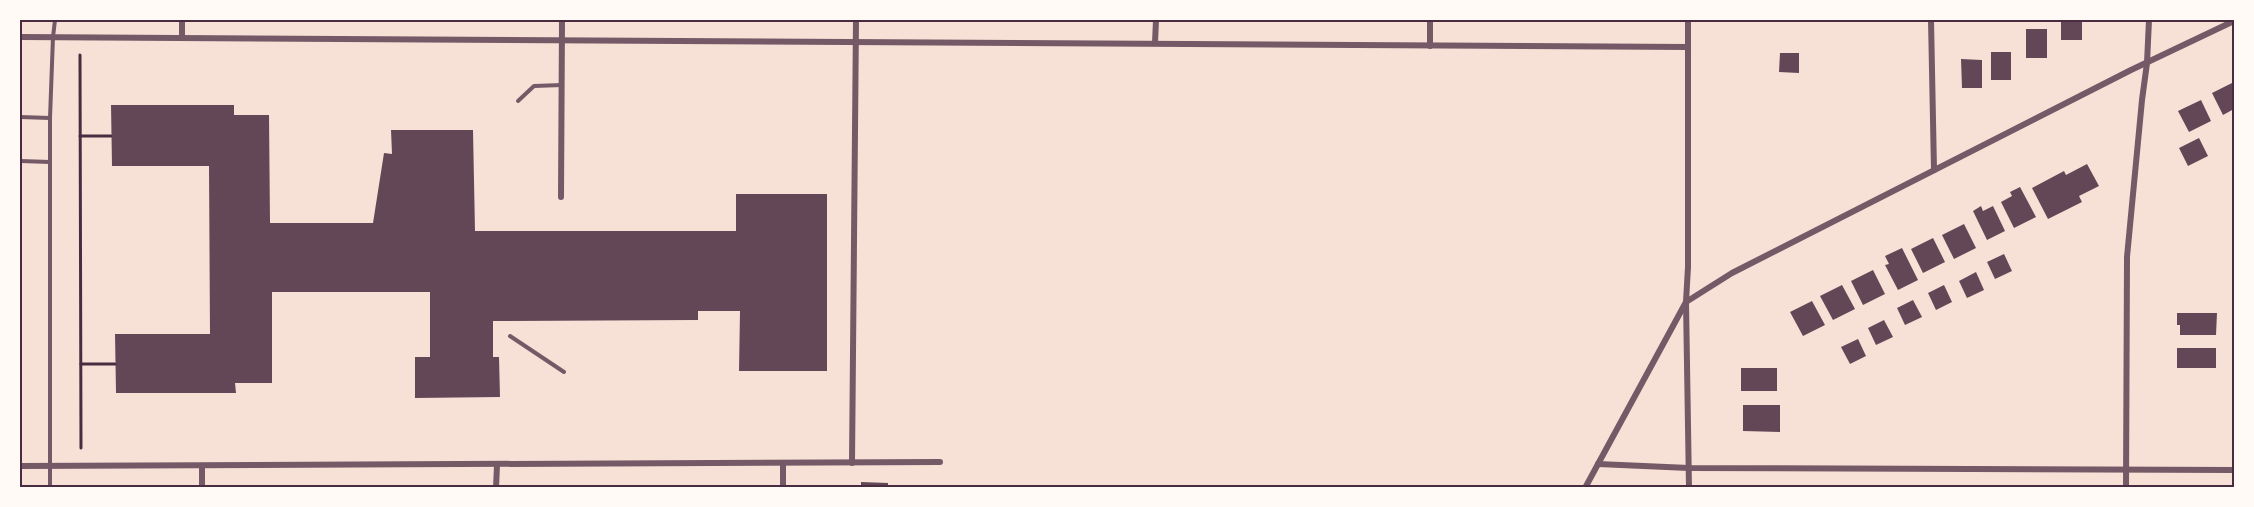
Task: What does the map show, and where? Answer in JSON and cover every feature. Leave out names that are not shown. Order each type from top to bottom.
[{"type":"street","points":[[182,20],[182,38]]},
{"type":"street","points":[[561,197],[562,20]]},
{"type":"street","points":[[852,464],[856,20]]},
{"type":"street","points":[[1155,43],[1156,20]]},
{"type":"street","points":[[1430,20],[1430,45]]},
{"type":"street","points":[[1688,20],[1686,302],[1689,488]]},
{"type":"street","points":[[1931,20],[1934,170]]},
{"type":"street","points":[[2126,488],[2127,257],[2147,63],[2149,20]]},
{"type":"street","points":[[1585,488],[1686,302],[1732,273],[2147,63],[2235,21]]},
{"type":"street","points":[[20,37],[1688,47]]},
{"type":"street","points":[[20,466],[940,462]]},
{"type":"street","points":[[783,464],[783,488]]},
{"type":"street","points":[[1598,464],[1689,468],[2235,470]]},
{"type":"street","points":[[496,488],[497,465]]},
{"type":"street","points":[[202,466],[202,488]]},
{"type":"lane","points":[[50,488],[50,118],[55,20]]},
{"type":"lane","points":[[518,101],[534,86],[562,86]]},
{"type":"lane","points":[[20,117],[50,118]]},
{"type":"lane","points":[[20,161],[50,162]]},
{"type":"lane","points":[[510,336],[564,372]]},
{"type":"path","points":[[80,55],[81,448]]},
{"type":"path","points":[[80,136],[111,136]]},
{"type":"path","points":[[81,364],[115,364]]},
{"type":"building","points":[[2061,20],[2082,20],[2082,40],[2061,40]]},
{"type":"building","points":[[2026,29],[2047,29],[2047,58],[2026,58]]},
{"type":"building","points":[[1991,52],[2011,52],[2011,80],[1991,80]]},
{"type":"building","points":[[1780,53],[1799,53],[1799,73],[1779,72]]},
{"type":"building","points":[[1961,59],[1982,60],[1982,88],[1962,88]]},
{"type":"building","points":[[2234,82],[2234,109],[2223,115],[2212,93]]},
{"type":"building","points":[[2201,100],[2211,121],[2189,132],[2178,111]]},
{"type":"building","points":[[111,105],[234,105],[234,115],[269,115],[270,223],[373,223],[384,153],[392,154],[391,130],[473,130],[475,231],[736,231],[736,194],[827,194],[827,371],[739,371],[740,311],[698,311],[698,320],[493,321],[493,357],[499,357],[500,397],[415,398],[415,357],[430,357],[430,292],[272,292],[272,383],[235,383],[236,393],[116,393],[115,334],[210,334],[209,166],[112,166]]},
{"type":"building","points":[[2199,138],[2208,156],[2188,166],[2179,148]]},
{"type":"building","points":[[2087,164],[2099,186],[2079,196],[2082,202],[2048,219],[2032,188],[2064,171],[2066,175]]},
{"type":"building","points":[[2020,187],[2036,217],[2014,228],[2001,202],[2012,196],[2010,192]]},
{"type":"building","points":[[1981,206],[1983,211],[1993,206],[2005,231],[1987,240],[1973,211]]},
{"type":"building","points":[[1964,224],[1976,248],[1954,259],[1942,235]]},
{"type":"building","points":[[1933,238],[1945,262],[1923,273],[1911,249]]},
{"type":"building","points":[[1902,248],[1918,280],[1898,290],[1885,265],[1889,264],[1885,256]]},
{"type":"building","points":[[2004,254],[2012,271],[1995,279],[1987,262]]},
{"type":"building","points":[[1873,270],[1885,294],[1863,305],[1851,281]]},
{"type":"building","points":[[1976,272],[1984,290],[1967,298],[1959,281]]},
{"type":"building","points":[[1842,285],[1855,309],[1833,320],[1820,296]]},
{"type":"building","points":[[1944,285],[1952,302],[1936,310],[1928,293]]},
{"type":"building","points":[[1913,300],[1922,317],[1905,325],[1897,308]]},
{"type":"building","points":[[1812,301],[1825,325],[1803,336],[1790,312]]},
{"type":"building","points":[[2177,313],[2217,313],[2216,335],[2180,335]]},
{"type":"building","points":[[1884,320],[1893,337],[1876,345],[1868,328]]},
{"type":"building","points":[[1858,339],[1866,356],[1850,364],[1841,347]]},
{"type":"building","points":[[2177,348],[2216,348],[2216,368],[2177,368]]},
{"type":"building","points":[[1741,368],[1777,368],[1777,391],[1741,391]]},
{"type":"building","points":[[1743,405],[1780,405],[1780,432],[1743,431]]},
{"type":"building","points":[[861,482],[888,483],[888,488],[861,488]]}]
